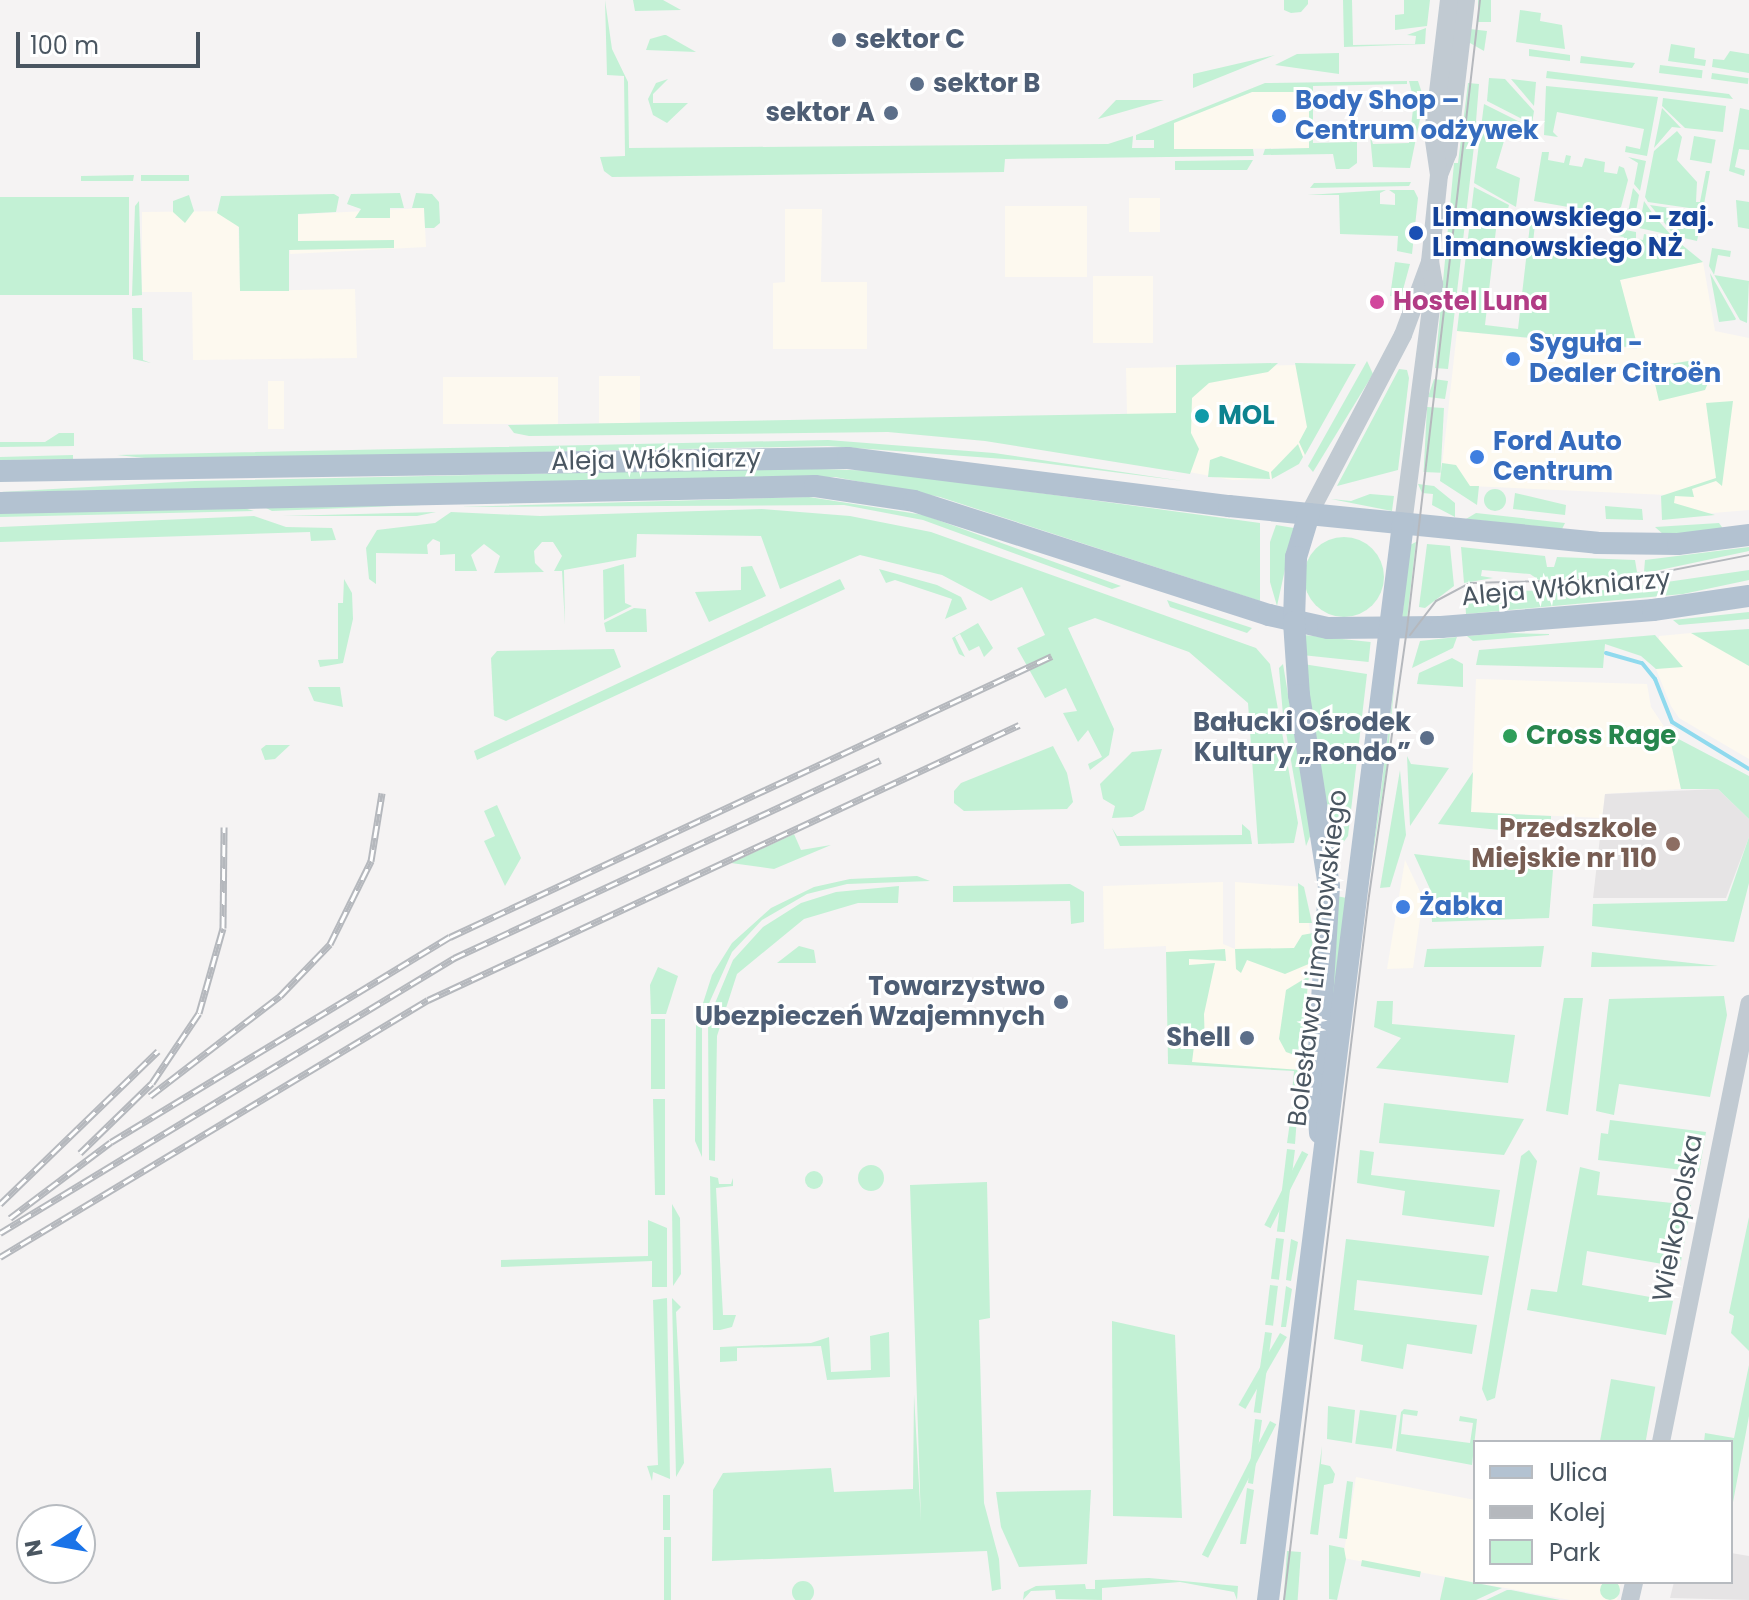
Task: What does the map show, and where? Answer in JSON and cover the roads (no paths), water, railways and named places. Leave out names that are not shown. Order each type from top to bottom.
[{"type":"main road","name":"Aleja Włókniarzy","points":[[0,471],[848,458],[1309,514],[1622,545],[1749,535]]},
{"type":"main road","name":"Aleja Włókniarzy","points":[[0,503],[839,488],[926,504],[1294,622],[1387,630],[1743,600]]},
{"type":"main road","name":"Bolesława Limanowskiego","points":[[1309,514],[1296,557],[1294,622],[1299,695],[1329,886],[1317,1103],[1322,1150]]},
{"type":"main road","name":"Bolesława Limanowskiego","points":[[1268,1600],[1322,1150],[1333,1104],[1387,630],[1403,524]]},
{"type":"street","points":[[1309,514],[1403,335],[1430,262],[1439,175],[1433,134],[1449,0]]},
{"type":"street","points":[[1439,175],[1448,153],[1466,0]]},
{"type":"street","points":[[1403,524],[1434,284],[1430,262]]},
{"type":"street","name":"Wielkopolska","points":[[1661,1440],[1749,1004]]},
{"type":"waterway","points":[[1606,653],[1642,663],[1655,679],[1672,722],[1749,769]]},
{"type":"tram line","points":[[1284,1600],[1369,896],[1407,629],[1480,0]]},
{"type":"tram line","points":[[1410,635],[1436,601],[1470,583],[1627,579],[1749,555]]},
{"type":"railway","points":[[10,1218],[111,1142],[450,937],[1052,656]]},
{"type":"railway","points":[[0,1257],[428,1000],[1019,725]]},
{"type":"railway","points":[[0,1233],[454,958],[880,760]]},
{"type":"railway","points":[[150,1096],[280,996],[330,944],[371,861],[382,793]]},
{"type":"railway","points":[[80,1153],[152,1083],[199,1013],[223,928],[224,827]]},
{"type":"railway","points":[[0,1204],[158,1051]]},
{"type":"place","name":"sektor C","points":[[839,40]]},
{"type":"place","name":"sektor B","points":[[917,84]]},
{"type":"place","name":"sektor A","points":[[891,113]]},
{"type":"place","name":"Body Shop – Centrum odżywek","points":[[1279,116]]},
{"type":"place","name":"Limanowskiego - zaj. Limanowskiego NŻ","points":[[1416,233]]},
{"type":"place","name":"Hostel Luna","points":[[1377,302]]},
{"type":"place","name":"Syguła - Dealer Citroën","points":[[1513,359]]},
{"type":"place","name":"MOL","points":[[1202,416]]},
{"type":"place","name":"Ford Auto Centrum","points":[[1477,457]]},
{"type":"place","name":"Cross Rage","points":[[1510,736]]},
{"type":"place","name":"Bałucki Ośrodek Kultury „Rondo”","points":[[1427,738]]},
{"type":"place","name":"Przedszkole Miejskie nr 110","points":[[1673,844]]},
{"type":"place","name":"Żabka","points":[[1403,907]]},
{"type":"place","name":"Towarzystwo Ubezpieczeń Wzajemnych","points":[[1061,1002]]},
{"type":"place","name":"Shell","points":[[1247,1038]]}]
